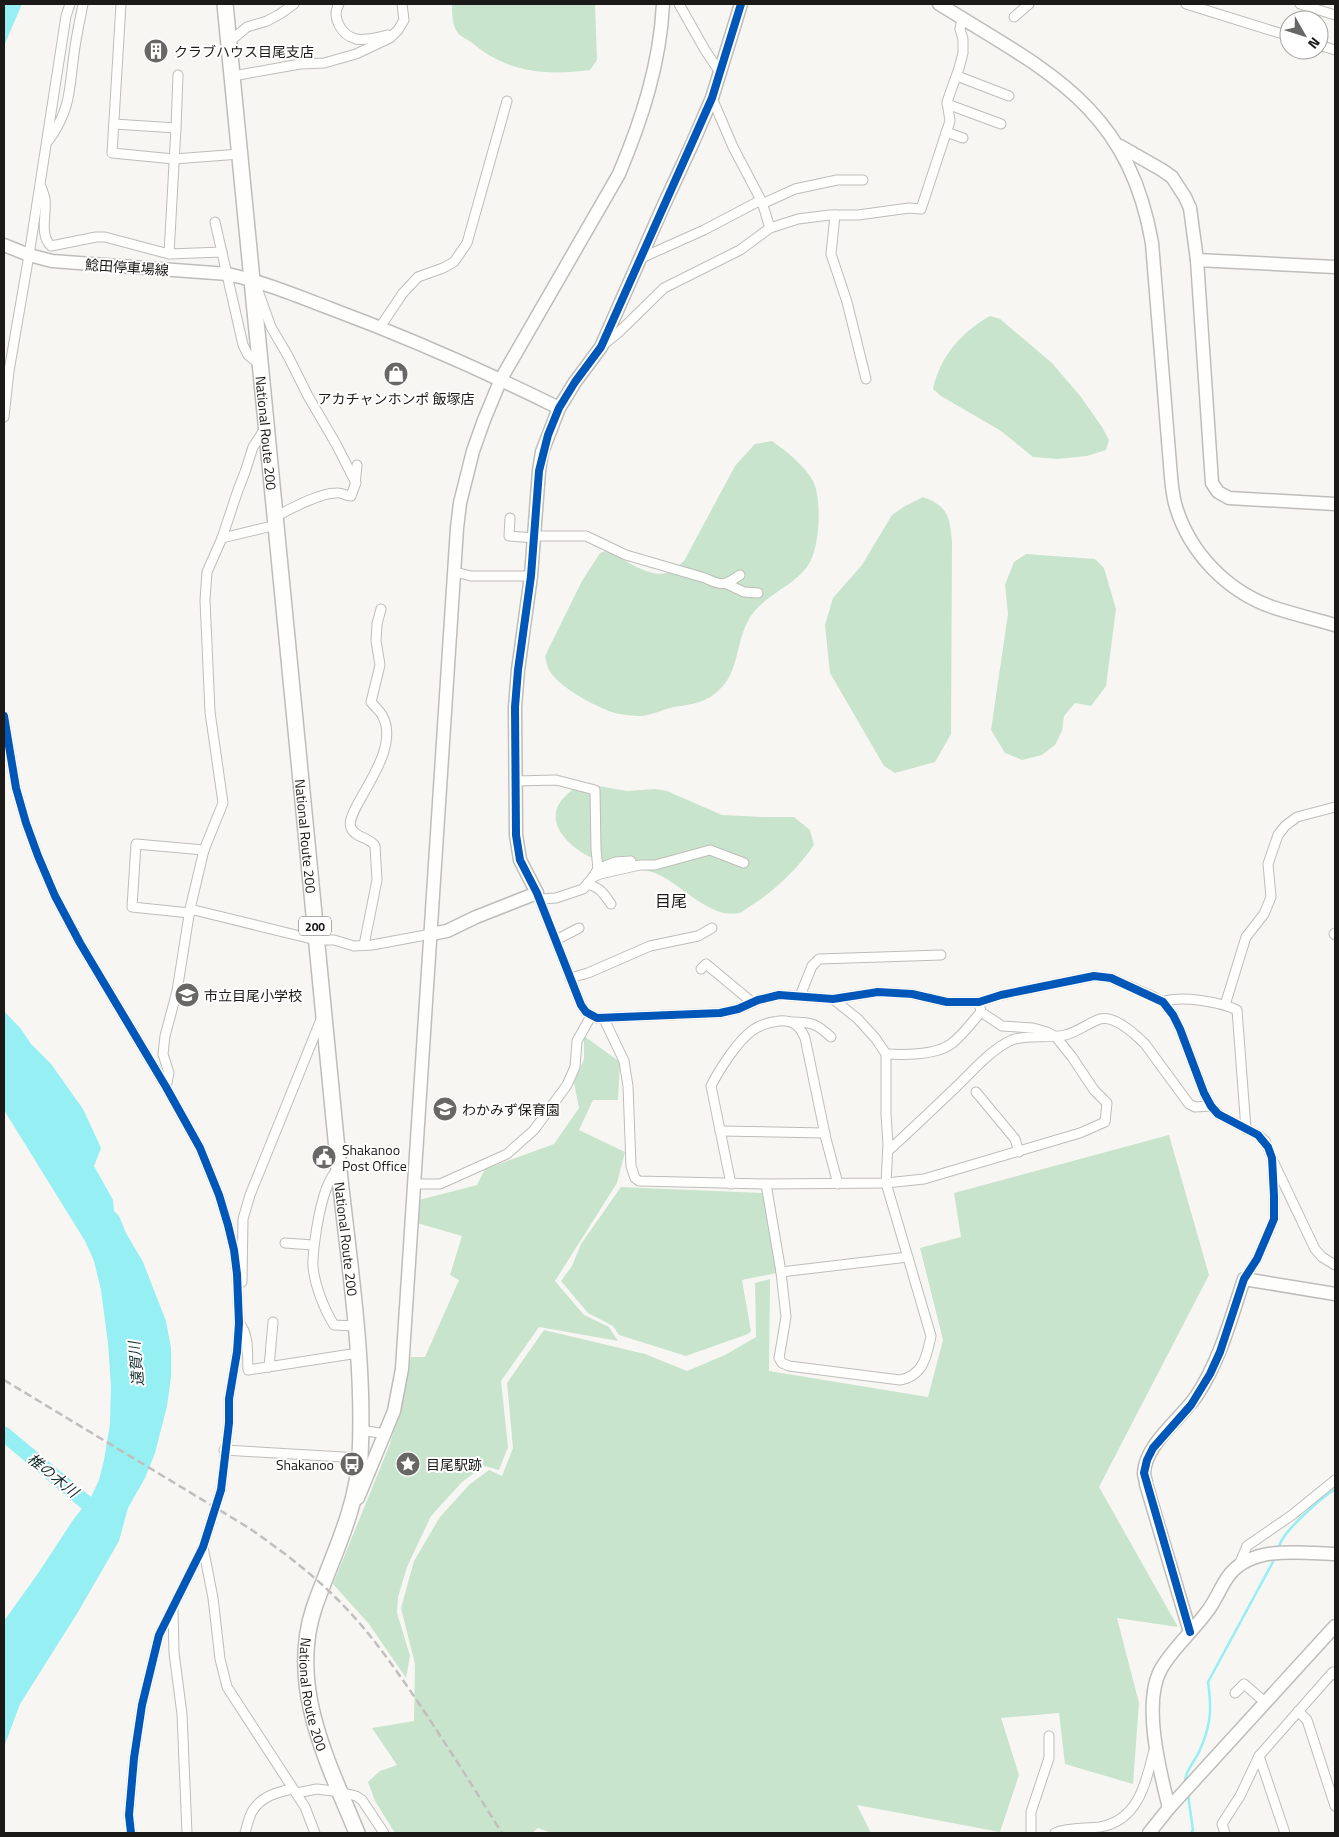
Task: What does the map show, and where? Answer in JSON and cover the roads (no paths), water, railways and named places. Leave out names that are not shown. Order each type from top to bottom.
[{"type":"highway","name":"National Route 200","points":[[225,4],[338,1170],[358,1353],[360,1458],[354,1496],[314,1610],[306,1643],[305,1675],[309,1705],[318,1736],[357,1833]]},
{"type":"street","points":[[4,417],[9,372],[70,4]]},
{"type":"street","points":[[47,142],[60,124],[69,100],[74,53],[83,4]]},
{"type":"street","points":[[121,4],[112,153],[174,159],[240,154]]},
{"type":"street","points":[[229,42],[247,27],[267,21],[294,4]]},
{"type":"street","points":[[339,4],[335,13],[336,20],[340,27],[355,39],[371,39],[396,32]]},
{"type":"street","points":[[233,76],[300,64],[324,63],[356,54],[390,38],[396,32],[404,20],[402,4]]},
{"type":"street","points":[[346,1523],[386,1434],[394,1411],[402,1369],[457,528],[465,479],[484,420],[501,379],[619,174],[642,116],[651,84],[662,26],[663,4]]},
{"type":"street","points":[[679,4],[719,71]]},
{"type":"street","points":[[741,4],[712,98],[601,347],[575,382],[559,408],[545,444],[539,471],[527,619],[518,670],[515,707],[516,835],[520,860],[538,896],[581,1005],[590,1016],[604,1019],[720,1013],[779,995],[833,999],[878,992],[912,994],[948,1002],[979,1002],[1001,995],[1094,976],[1111,978],[1163,1002],[1173,1015],[1180,1029],[1204,1094],[1211,1106],[1218,1114],[1258,1135],[1265,1142],[1315,1249],[1322,1257],[1335,1265]]},
{"type":"street","points":[[939,4],[1026,57],[1060,82],[1080,98],[1118,144],[1139,189],[1147,214],[1152,243],[1170,477],[1176,507],[1193,544],[1209,566],[1241,592],[1272,607],[1335,624]]},
{"type":"street","points":[[1014,18],[1030,4]]},
{"type":"street","points":[[1186,4],[1215,8],[1279,32]]},
{"type":"street","points":[[1300,4],[1335,15]]},
{"type":"street","points":[[601,347],[664,288],[740,250],[770,228],[798,219],[835,215],[858,215],[909,208],[921,209],[950,122],[947,102],[963,53],[963,39],[960,29],[962,18]]},
{"type":"street","points":[[169,254],[178,75]]},
{"type":"street","points":[[957,76],[1009,96]]},
{"type":"street","points":[[712,98],[733,147],[761,202],[770,228]]},
{"type":"street","points":[[380,327],[403,293],[418,277],[454,262],[467,243],[507,101]]},
{"type":"street","points":[[947,104],[1001,124]]},
{"type":"street","points":[[114,124],[176,128]]},
{"type":"street","points":[[946,132],[963,138]]},
{"type":"street","points":[[1118,144],[1162,170],[1179,186],[1190,208],[1196,260],[1209,454],[1214,488],[1223,496],[1229,498],[1335,504]]},
{"type":"street","points":[[639,259],[761,202],[795,190],[837,180],[863,180]]},
{"type":"street","points":[[40,184],[45,197],[45,235],[47,242],[51,246],[105,237],[169,254],[222,252]]},
{"type":"street","points":[[835,215],[831,254],[847,302],[866,380]]},
{"type":"street","points":[[215,222],[243,345],[248,355],[260,365]]},
{"type":"street","name":"鯰田停車場線","points":[[4,245],[52,261],[228,274],[252,279],[380,327],[501,379],[559,408]]},
{"type":"street","points":[[1196,260],[1335,267]]},
{"type":"street","points":[[252,279],[260,295],[271,327],[356,483]]},
{"type":"street","points":[[166,1087],[170,1073],[163,1054],[164,1041],[179,981],[190,911],[204,850],[223,803],[210,712],[205,600],[207,572],[222,538],[246,472],[252,447],[266,427]]},
{"type":"street","points":[[222,538],[276,521],[300,504],[334,492],[351,496],[356,483],[357,464]]},
{"type":"street","points":[[510,518],[510,536],[586,536],[626,556],[705,578],[717,584],[727,584],[744,592],[758,593]]},
{"type":"street","points":[[454,572],[471,576],[531,576]]},
{"type":"street","points":[[727,584],[740,575]]},
{"type":"street","points":[[364,945],[377,880],[375,846],[373,842],[353,832],[350,828],[350,823],[354,810],[383,757],[386,730],[384,718],[371,702],[380,665],[376,641],[377,624],[381,609]]},
{"type":"street","points":[[4,716],[16,788],[23,814],[55,896],[80,943],[200,1148],[220,1195],[234,1250],[239,1323],[237,1352],[229,1400],[229,1423],[224,1450],[221,1490],[203,1547],[159,1635],[142,1704],[131,1788],[131,1833]]},
{"type":"street","points":[[515,781],[556,780],[595,790],[596,849],[593,877],[596,887],[601,890],[611,904]]},
{"type":"street","points":[[1225,1005],[1246,937],[1264,914],[1271,897],[1268,864],[1278,835],[1285,826],[1297,817],[1335,807]]},
{"type":"street","points":[[204,850],[136,844],[132,907],[190,911],[316,940],[334,940],[354,946],[447,931],[476,917],[538,896],[570,894],[582,890],[593,877],[615,862],[631,861]]},
{"type":"street","points":[[593,877],[640,865],[655,865],[710,850],[744,863]]},
{"type":"street","points":[[556,940],[579,928]]},
{"type":"street","points":[[570,978],[588,973],[650,946],[698,936],[712,928]]},
{"type":"street","points":[[800,996],[812,966],[819,959],[941,955]]},
{"type":"street","points":[[701,969],[706,964],[753,1002]]},
{"type":"street","points":[[766,1184],[781,1272],[786,1318],[779,1358],[782,1363],[789,1366],[900,1380],[910,1378],[920,1370],[927,1357],[931,1336],[886,1183],[888,1151],[886,1054],[876,1039],[858,1019],[833,999]]},
{"type":"street","points":[[1163,1002],[1172,999],[1225,1005],[1237,1010],[1246,1129]]},
{"type":"street","points":[[604,1019],[624,1061],[628,1086],[631,1166],[635,1178],[644,1182],[731,1184],[886,1183],[924,1179],[1080,1133],[1105,1122],[1107,1103],[1094,1090],[1056,1037],[1048,1032],[1033,1028],[1002,1026],[981,1012],[979,1002]]},
{"type":"street","points":[[238,1299],[242,1280],[244,1219],[250,1195],[324,1012]]},
{"type":"street","points":[[886,1054],[904,1055],[942,1050],[953,1043],[981,1012]]},
{"type":"street","points":[[415,1184],[440,1184],[507,1154],[534,1130],[567,1085],[575,1067],[577,1040],[590,1016]]},
{"type":"street","points":[[888,1151],[976,1067],[1001,1047],[1013,1040],[1026,1037],[1056,1037],[1068,1034],[1107,1018],[1137,1036],[1145,1044],[1188,1104],[1195,1107],[1211,1106]]},
{"type":"street","points":[[731,1184],[711,1086],[719,1073],[739,1044],[752,1030],[774,1022],[808,1022],[818,1026],[831,1037]]},
{"type":"street","points":[[792,1022],[800,1029],[805,1038],[838,1184]]},
{"type":"street","points":[[976,1092],[1015,1139],[1019,1152]]},
{"type":"street","points":[[720,1131],[825,1133]]},
{"type":"street","points":[[1190,1632],[1144,1473],[1147,1460],[1153,1448],[1191,1404],[1210,1374],[1220,1352],[1244,1279],[1257,1259],[1274,1219],[1272,1158]]},
{"type":"street","points":[[338,1170],[331,1175],[325,1193],[314,1245],[314,1269],[328,1315],[334,1325],[356,1326]]},
{"type":"street","points":[[285,1243],[314,1245]]},
{"type":"street","points":[[781,1272],[908,1257]]},
{"type":"street","points":[[1244,1279],[1335,1294]]},
{"type":"street","points":[[239,1323],[244,1329],[245,1334],[248,1370],[358,1353]]},
{"type":"street","points":[[269,1367],[271,1326]]},
{"type":"street","points":[[360,1430],[386,1434]]},
{"type":"street","points":[[224,1450],[360,1458]]},
{"type":"street","points":[[1238,1567],[1247,1546],[1292,1515],[1335,1480]]},
{"type":"street","points":[[203,1547],[214,1598],[220,1659],[227,1686],[305,1807],[315,1833]]},
{"type":"street","points":[[1169,1808],[1152,1716],[1154,1694],[1164,1665],[1206,1613],[1228,1576],[1238,1567],[1257,1557],[1279,1553],[1335,1554]]},
{"type":"street","points":[[173,1604],[172,1621],[182,1714],[187,1833]]},
{"type":"street","points":[[1149,1833],[1186,1789],[1335,1626]]},
{"type":"street","points":[[1225,1833],[1222,1824],[1240,1796],[1259,1756],[1333,1672],[1335,1675]]},
{"type":"street","points":[[1235,1694],[1244,1684],[1265,1702]]},
{"type":"street","points":[[1298,1711],[1307,1720],[1335,1806]]},
{"type":"street","points":[[1030,1833],[1031,1812],[1049,1758],[1049,1736]]},
{"type":"street","points":[[1055,1833],[1101,1827],[1116,1822],[1128,1814],[1142,1794],[1156,1743]]},
{"type":"street","points":[[1259,1756],[1285,1833]]},
{"type":"street","points":[[245,1833],[253,1810],[277,1792],[317,1789],[356,1796],[362,1800],[384,1833]]},
{"type":"water","points":[[4,4],[22,4],[4,46]]},
{"type":"water","name":"遠賀川","points":[[4,1011],[21,1029],[31,1044],[51,1064],[83,1109],[101,1148],[94,1166],[113,1200],[114,1211],[119,1216],[126,1233],[143,1262],[166,1321],[171,1348],[171,1377],[167,1406],[155,1453],[145,1478],[128,1508],[119,1541],[78,1612],[20,1704],[4,1747],[4,1621],[73,1520],[91,1497],[99,1480],[110,1424],[111,1386],[101,1290],[94,1261],[85,1241],[4,1110]]},
{"type":"waterway","name":"椎の木川","points":[[4,1434],[101,1515]]},
{"type":"waterway","points":[[1279,1548],[1286,1534],[1294,1525],[1312,1507],[1335,1489]]},
{"type":"waterway","points":[[1185,1784],[1188,1772],[1199,1752],[1208,1726],[1210,1717],[1208,1682],[1275,1558]]},
{"type":"waterway","points":[[1188,1795],[1193,1830],[1191,1833]]},
{"type":"railway","points":[[4,1380],[249,1528],[294,1561],[325,1587],[370,1635],[430,1721],[502,1833]]},
{"type":"place","name":"クラブハウス目尾支店","points":[[156,51]]},
{"type":"place","name":"アカチャンホンポ 飯塚店","points":[[396,374]]},
{"type":"place","name":"市立目尾小学校","points":[[187,995]]},
{"type":"place","name":"わかみず保育園","points":[[445,1109]]},
{"type":"place","name":"Shakanoo Post Office","points":[[324,1157]]},
{"type":"place","name":"Shakanoo","points":[[352,1464]]},
{"type":"place","name":"目尾駅跡","points":[[408,1464]]},
{"type":"district","name":"目尾","points":[[671,901]]}]
